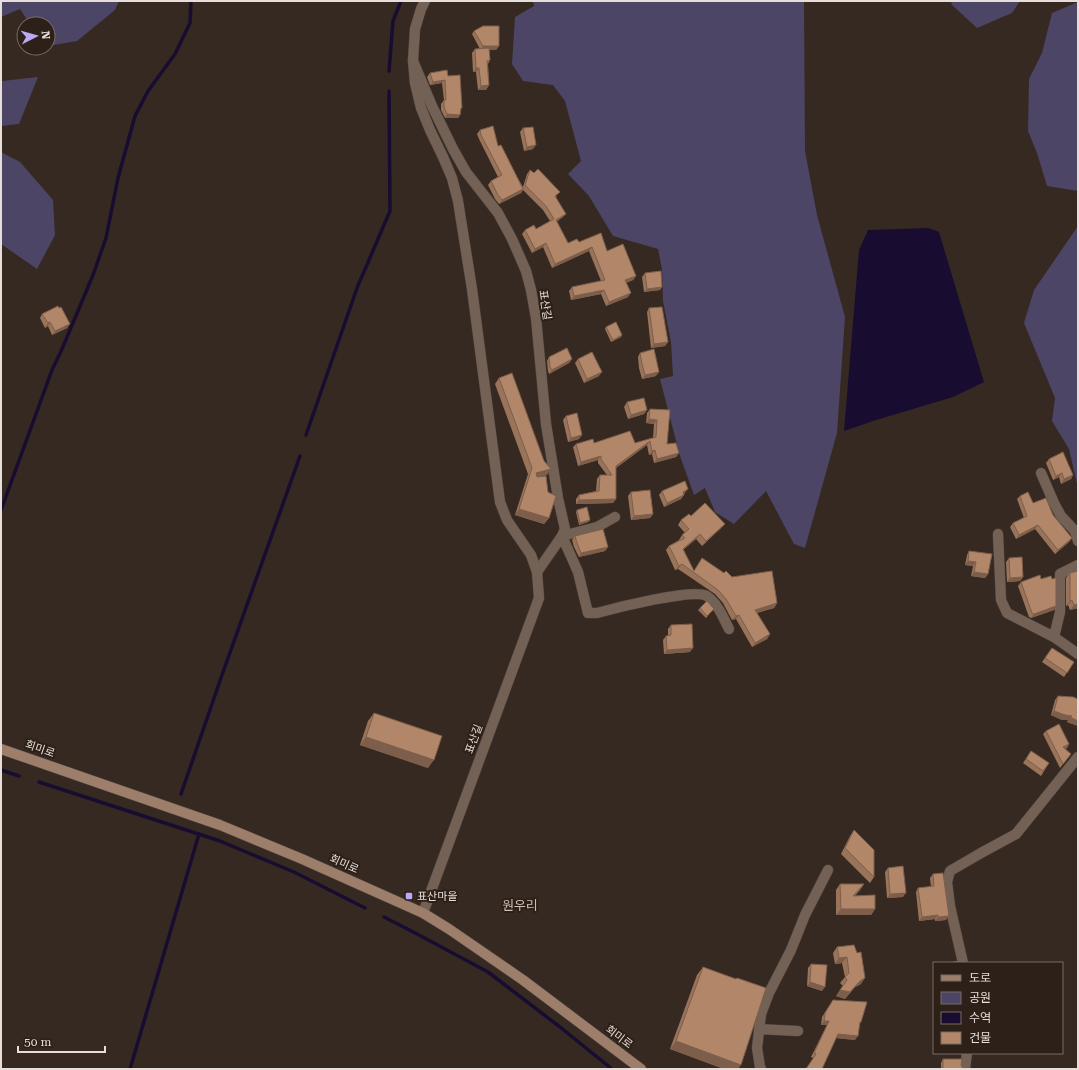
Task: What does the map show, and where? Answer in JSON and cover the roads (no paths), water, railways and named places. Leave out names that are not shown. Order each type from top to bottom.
[{"type":"street","name":"표산길","points":[[423,913],[539,598],[537,572],[530,555],[507,520],[500,502],[472,289],[458,201],[452,178],[421,108],[415,83],[413,61],[415,29],[425,1]]},
{"type":"street","name":"표산길","points":[[413,61],[432,106],[453,149],[466,172],[498,213],[512,239],[526,271],[536,318],[546,424],[558,498],[565,529],[562,536]]},
{"type":"street","points":[[1041,473],[1061,516],[1075,531],[1078,541]]},
{"type":"street","points":[[537,572],[562,536],[597,527],[615,517]]},
{"type":"street","points":[[998,534],[1001,600],[1007,612],[1054,637],[1078,654]]},
{"type":"street","points":[[562,536],[578,572],[588,612],[597,613],[682,595],[705,595],[717,605],[729,629]]},
{"type":"street","points":[[1054,637],[1060,612],[1060,574],[1078,564]]},
{"type":"street","name":"회미로","points":[[1,749],[220,825],[302,859],[423,913],[523,980],[641,1069]]},
{"type":"street","points":[[963,962],[950,906],[947,882],[950,871],[1016,834],[1078,757]]},
{"type":"street","points":[[761,1069],[757,1048],[761,1014],[769,993],[791,950],[805,915],[828,870]]},
{"type":"street","points":[[759,1029],[798,1031]]},
{"type":"street","points":[[965,1069],[967,1054]]},
{"type":"water","points":[[928,228],[939,232],[984,382],[953,397],[844,431],[859,250],[868,230]]},
{"type":"waterway","points":[[1,510],[52,370],[93,275],[106,238],[118,178],[135,116],[148,91],[175,54],[190,23],[191,1]]},
{"type":"waterway","points":[[389,71],[393,21],[401,1]]},
{"type":"waterway","points":[[306,435],[357,288],[390,211],[389,91]]},
{"type":"waterway","points":[[181,794],[300,456]]},
{"type":"waterway","points":[[1,770],[19,776]]},
{"type":"waterway","points":[[39,782],[220,841],[294,872],[365,908]]},
{"type":"waterway","points":[[130,1069],[199,834]]},
{"type":"waterway","points":[[384,917],[488,972],[612,1069]]},
{"type":"place","name":"표산마을","points":[[409,896]]},
{"type":"district","name":"원우리","points":[[520,905]]}]
